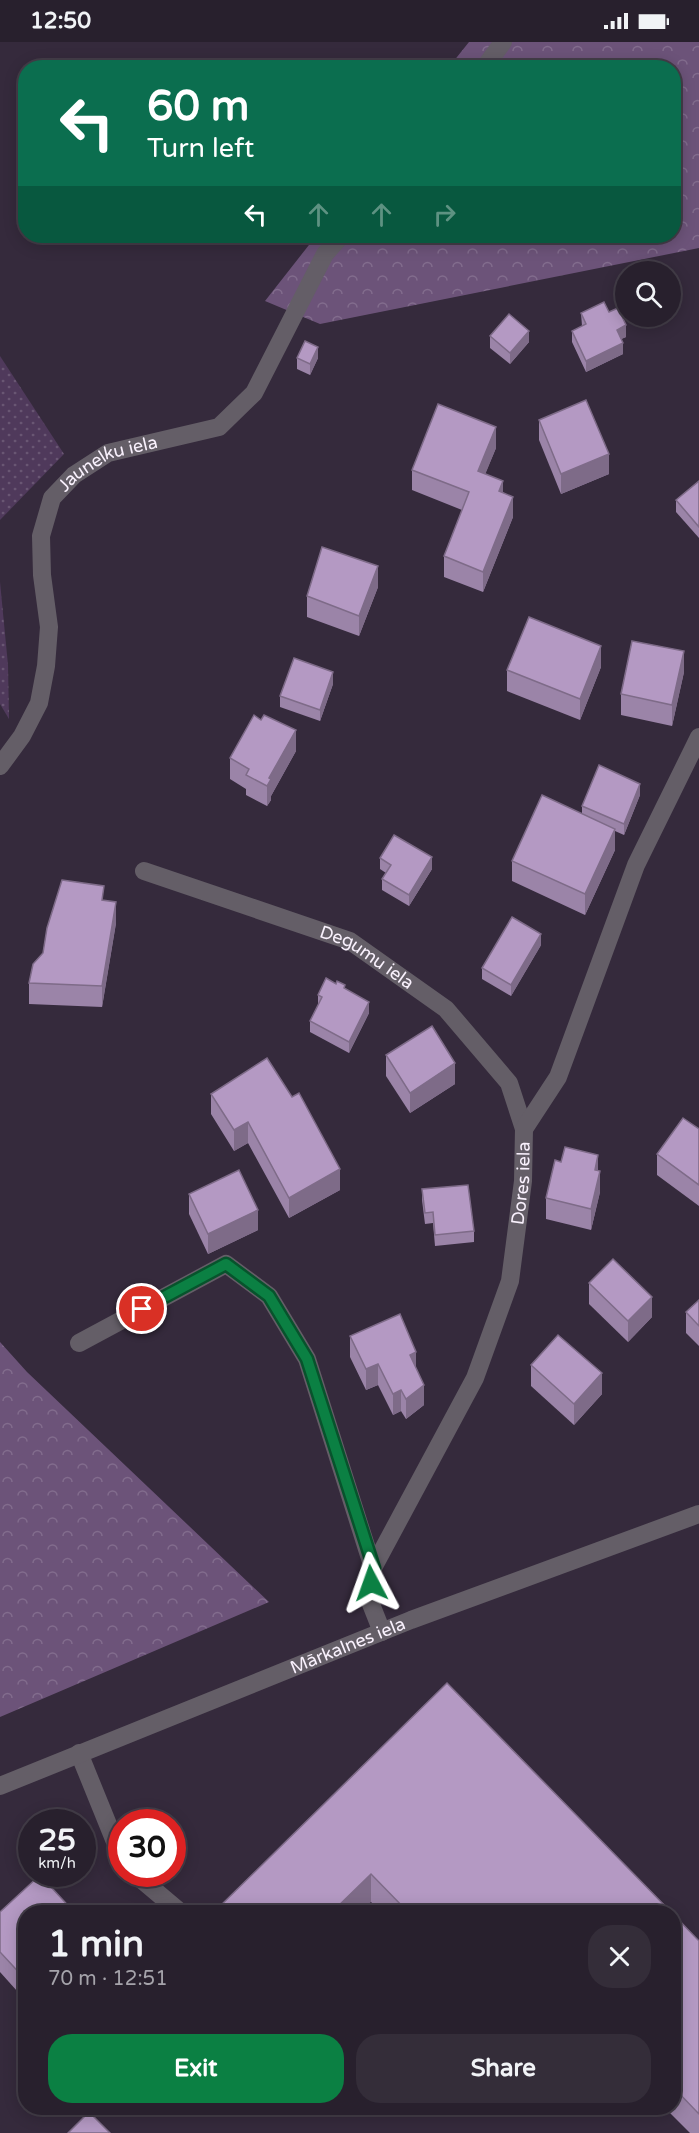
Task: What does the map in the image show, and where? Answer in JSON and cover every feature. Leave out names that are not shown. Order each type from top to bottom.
[{"type":"street","points":[[490,60],[503,42]]},
{"type":"street","name":"Jaunelku iela","points":[[0,766],[22,736],[39,703],[46,666],[49,627],[42,575],[41,536],[52,498],[74,475],[108,453],[219,427],[254,393],[325,254],[335,243]]},
{"type":"street","name":"Dores iela","points":[[382,1632],[369,1599],[374,1568],[475,1378],[510,1281],[523,1181],[524,1129],[558,1077],[636,865],[699,737]]},
{"type":"street","name":"Degumu iela","points":[[144,871],[350,941],[446,1009],[509,1083],[524,1129]]},
{"type":"street","points":[[79,1342],[226,1264],[269,1296],[307,1359],[374,1568]]},
{"type":"street","name":"Mārkalnes iela","points":[[0,1786],[411,1620],[699,1514]]},
{"type":"street","points":[[79,1753],[108,1824]]},
{"type":"street","points":[[150,1887],[172,1905]]},
{"type":"shaded area","points":[[0,356],[64,454],[0,520]]},
{"type":"shaded area","points":[[0,582],[8,665],[9,719],[0,704]]},
{"type":"green space","points":[[469,42],[699,42],[699,248],[634,261],[615,261],[615,265],[320,324],[265,301],[311,243],[681,243],[681,60],[455,60]]},
{"type":"green space","points":[[0,1342],[27,1372],[269,1602],[0,1717]]},
{"type":"building","points":[[604,302],[609,312],[615,309],[615,327],[622,327],[617,330],[623,343],[586,361],[572,331],[586,324],[581,313]]},
{"type":"building","points":[[509,314],[529,331],[510,353],[490,336]]},
{"type":"building","points":[[305,341],[318,347],[310,364],[297,358]]},
{"type":"building","points":[[586,400],[609,454],[561,474],[539,420]]},
{"type":"building","points":[[438,404],[496,427],[478,471],[503,481],[499,491],[513,497],[483,572],[444,556],[469,492],[412,470]]},
{"type":"building","points":[[699,481],[699,527],[676,500]]},
{"type":"building","points":[[322,547],[378,566],[359,616],[307,596]]},
{"type":"building","points":[[529,617],[601,646],[580,699],[507,670]]},
{"type":"building","points":[[632,641],[684,651],[672,705],[621,694]]},
{"type":"building","points":[[294,658],[333,672],[320,710],[280,696]]},
{"type":"building","points":[[254,715],[261,720],[264,715],[296,730],[269,778],[271,779],[267,786],[246,775],[249,769],[230,758]]},
{"type":"building","points":[[599,765],[640,784],[624,824],[582,806]]},
{"type":"building","points":[[542,795],[615,829],[585,894],[512,861]]},
{"type":"building","points":[[394,835],[432,857],[409,895],[382,879],[391,865],[380,858]]},
{"type":"building","points":[[62,880],[104,886],[102,900],[116,902],[102,986],[29,983],[33,964],[43,953],[47,928]]},
{"type":"building","points":[[512,917],[541,934],[511,985],[482,968]]},
{"type":"building","points":[[326,978],[336,984],[337,981],[345,985],[344,988],[369,1002],[349,1042],[310,1021],[322,997],[318,995]]},
{"type":"building","points":[[432,1026],[455,1063],[410,1093],[386,1055]]},
{"type":"building","points":[[267,1058],[292,1097],[299,1093],[340,1169],[289,1198],[248,1122],[234,1130],[211,1094]]},
{"type":"building","points":[[683,1118],[699,1129],[699,1185],[657,1154]]},
{"type":"building","points":[[565,1147],[598,1155],[595,1170],[600,1171],[591,1209],[546,1198],[555,1160],[561,1162]]},
{"type":"building","points":[[239,1170],[258,1210],[208,1234],[189,1194]]},
{"type":"building","points":[[468,1185],[474,1231],[435,1235],[433,1212],[425,1213],[422,1189]]},
{"type":"building","points":[[613,1259],[652,1297],[628,1321],[589,1283]]},
{"type":"building","points":[[699,1300],[699,1326],[686,1312]]},
{"type":"building","points":[[400,1314],[416,1352],[410,1355],[424,1385],[406,1399],[401,1390],[393,1394],[378,1364],[366,1369],[350,1336]]},
{"type":"building","points":[[558,1335],[602,1373],[574,1404],[531,1365]]},
{"type":"building","points":[[447,1683],[664,1905],[401,1905],[371,1874],[339,1905],[221,1905]]},
{"type":"building","points":[[27,1887],[51,1887],[68,1905],[18,1905],[18,1971],[0,1952],[0,1912]]},
{"type":"building","points":[[681,1922],[699,1941],[699,2114],[681,2095]]},
{"type":"building","points":[[86,2115],[92,2115],[110,2133],[68,2133]]},
{"type":"route","points":[[142,1309],[226,1264],[269,1296],[307,1359],[374,1568],[371,1583]]}]
